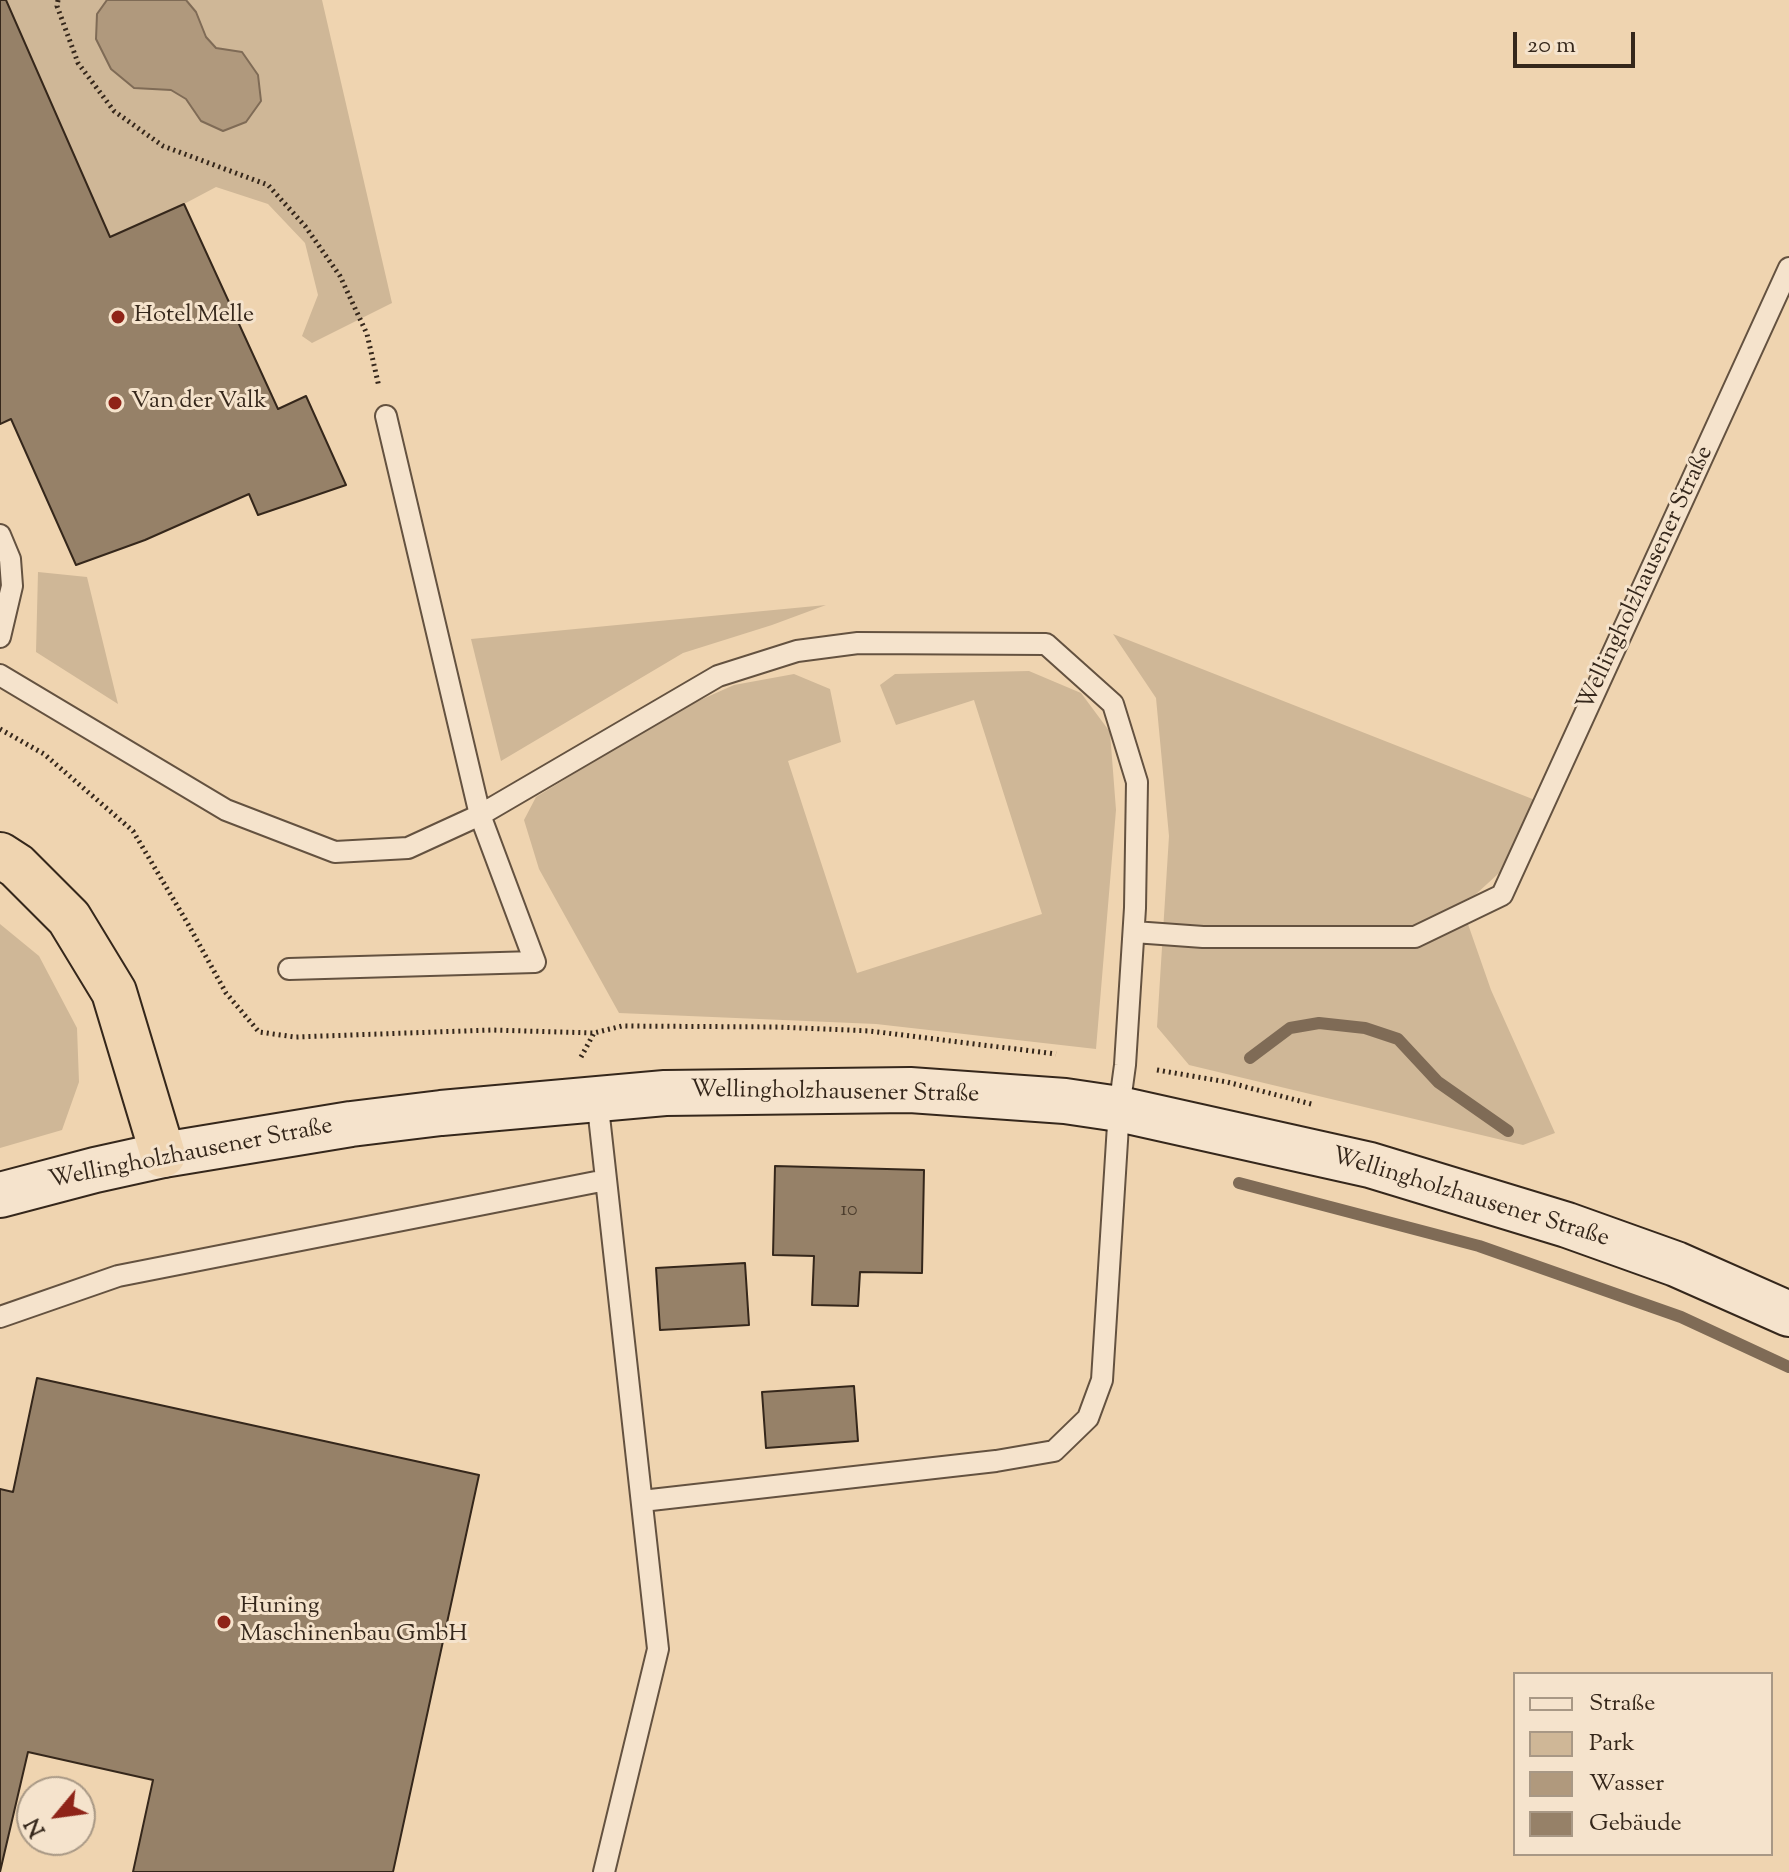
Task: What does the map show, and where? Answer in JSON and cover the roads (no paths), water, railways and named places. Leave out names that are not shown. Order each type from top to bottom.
[{"type":"highway","points":[[0,855],[17,866],[69,918],[114,992],[163,1155]]},
{"type":"main road","name":"Wellingholzhausener Straße","points":[[0,1195],[163,1155],[441,1113],[665,1093],[910,1090],[1065,1101],[1119,1109],[1370,1165],[1567,1225],[1676,1264],[1789,1314]]},
{"type":"lane","name":"Wellingholzhausener Straße","points":[[1134,932],[1203,937],[1415,937],[1502,895],[1789,268]]},
{"type":"lane","points":[[289,969],[535,962],[480,815],[386,416]]},
{"type":"lane","points":[[0,535],[10,559],[12,586],[0,637]]},
{"type":"lane","points":[[0,675],[226,810],[335,852],[408,848],[480,815],[718,676],[797,651],[858,643],[1046,644],[1113,704],[1137,782],[1134,932],[1102,1380],[1088,1418],[1054,1451],[996,1461],[642,1501]]},
{"type":"lane","points":[[597,1098],[658,1649],[604,1872]]},
{"type":"lane","points":[[0,1317],[118,1276],[606,1180]]},
{"type":"water","points":[[107,0],[186,0],[196,12],[206,37],[216,48],[242,52],[258,75],[261,101],[246,122],[223,131],[201,121],[186,99],[171,90],[134,88],[111,69],[96,39],[97,14]]},
{"type":"waterway","points":[[1250,1058],[1290,1028],[1319,1023],[1365,1028],[1398,1039],[1438,1082],[1508,1131]]},
{"type":"waterway","points":[[1239,1183],[1479,1246],[1681,1317],[1789,1367]]},
{"type":"place","name":"Hotel Melle","points":[[118,317]]},
{"type":"place","name":"Van der Valk","points":[[115,403]]},
{"type":"place","name":"Huning Maschinenbau GmbH","points":[[224,1622]]}]
